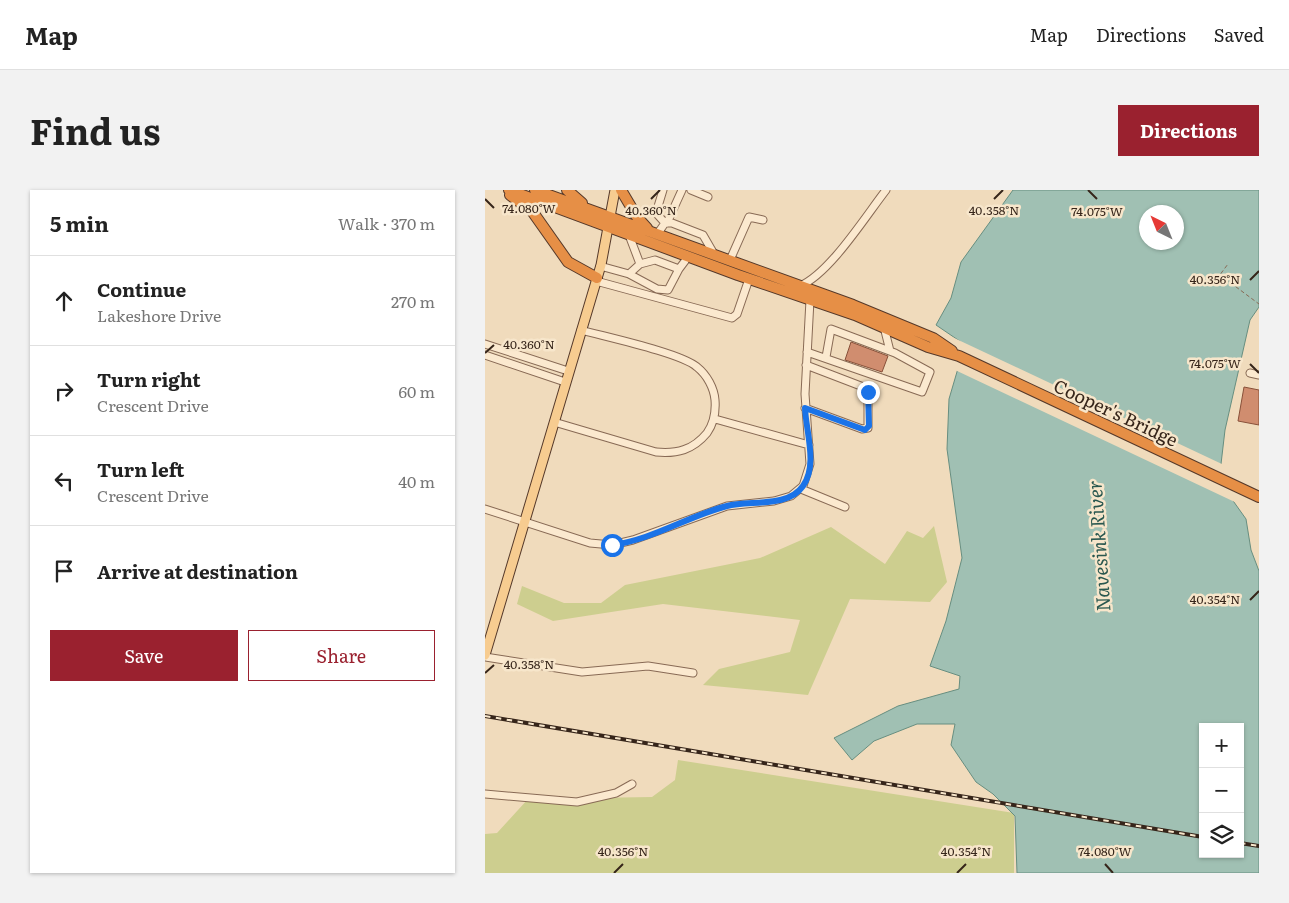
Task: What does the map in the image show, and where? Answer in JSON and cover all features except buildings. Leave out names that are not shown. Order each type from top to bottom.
[{"type":"highway","points":[[503,190],[531,209],[568,262],[597,279]]},
{"type":"highway","points":[[509,190],[688,257],[884,326],[928,347],[959,356]]},
{"type":"highway","points":[[535,190],[893,320],[933,338],[959,356]]},
{"type":"highway","points":[[567,190],[588,208]]},
{"type":"highway","points":[[621,190],[637,217],[654,232]]},
{"type":"highway","name":"Cooper's Bridge","points":[[959,356],[1259,498]]},
{"type":"main road","points":[[485,656],[568,371],[597,279],[609,228],[615,190]]},
{"type":"street","points":[[663,190],[656,212],[666,223],[703,235],[713,254]]},
{"type":"street","points":[[654,232],[666,223],[682,190]]},
{"type":"street","points":[[691,190],[708,197]]},
{"type":"street","points":[[800,286],[816,278],[886,190]]},
{"type":"street","points":[[730,260],[749,217],[763,220]]},
{"type":"street","points":[[629,235],[640,264]]},
{"type":"street","points":[[600,266],[629,274],[657,289],[668,290],[688,257]]},
{"type":"street","points":[[629,274],[640,264],[655,260],[679,269]]},
{"type":"street","points":[[597,279],[732,318],[737,314],[749,279]]},
{"type":"street","points":[[485,508],[590,543],[612,545],[633,540],[727,506],[782,500],[801,489],[810,469],[805,408],[810,300]]},
{"type":"street","points":[[884,326],[890,351]]},
{"type":"street","points":[[807,352],[826,357],[875,378],[922,392],[930,372],[890,351],[831,329],[826,357]]},
{"type":"street","points":[[554,422],[656,452],[670,453],[688,449],[700,441],[715,418],[715,397],[709,381],[698,368],[676,357],[581,330]]},
{"type":"street","points":[[485,344],[568,371]]},
{"type":"street","points":[[485,355],[565,382]]},
{"type":"street","points":[[805,408],[862,430],[868,428],[868,392],[866,388],[806,365]]},
{"type":"street","points":[[1250,373],[1259,374]]},
{"type":"street","points":[[715,418],[809,445]]},
{"type":"street","points":[[801,489],[845,507]]},
{"type":"street","points":[[485,656],[582,672],[648,666],[693,673]]},
{"type":"street","points":[[485,794],[577,802],[617,793],[632,784]]},
{"type":"path","points":[[1213,284],[1229,264]]},
{"type":"path","points":[[1220,275],[1259,304]]},
{"type":"green space","points":[[934,526],[947,582],[930,602],[850,599],[808,695],[703,685],[719,669],[790,652],[800,620],[663,604],[553,621],[517,604],[522,586],[564,603],[601,603],[625,585],[760,558],[831,527],[885,564],[907,531],[923,538]]},
{"type":"green space","points":[[678,760],[1014,813],[1014,873],[485,873],[485,834],[497,833],[528,799],[652,797],[675,780]]},
{"type":"water","name":"Navesink River","points":[[1013,190],[1259,190],[1259,307],[1250,320],[1225,430],[1219,481],[1246,519],[1251,550],[1259,571],[1259,873],[1017,873],[1015,816],[993,794],[976,782],[951,745],[955,724],[917,724],[874,741],[852,760],[834,738],[898,706],[959,689],[960,676],[930,666],[946,621],[962,558],[947,449],[949,399],[959,365],[961,342],[936,325],[951,298],[961,262]]},
{"type":"pier","points":[[952,337],[1224,465],[1222,481],[1239,504],[955,370],[959,343]]},
{"type":"railway","points":[[485,716],[1199,836]]},
{"type":"railway","points":[[1244,844],[1259,846]]},
{"type":"route","points":[[612,545],[633,540],[727,506],[747,502],[782,500],[791,496],[803,486],[810,469],[805,408],[865,430],[869,426],[868,392]]}]
